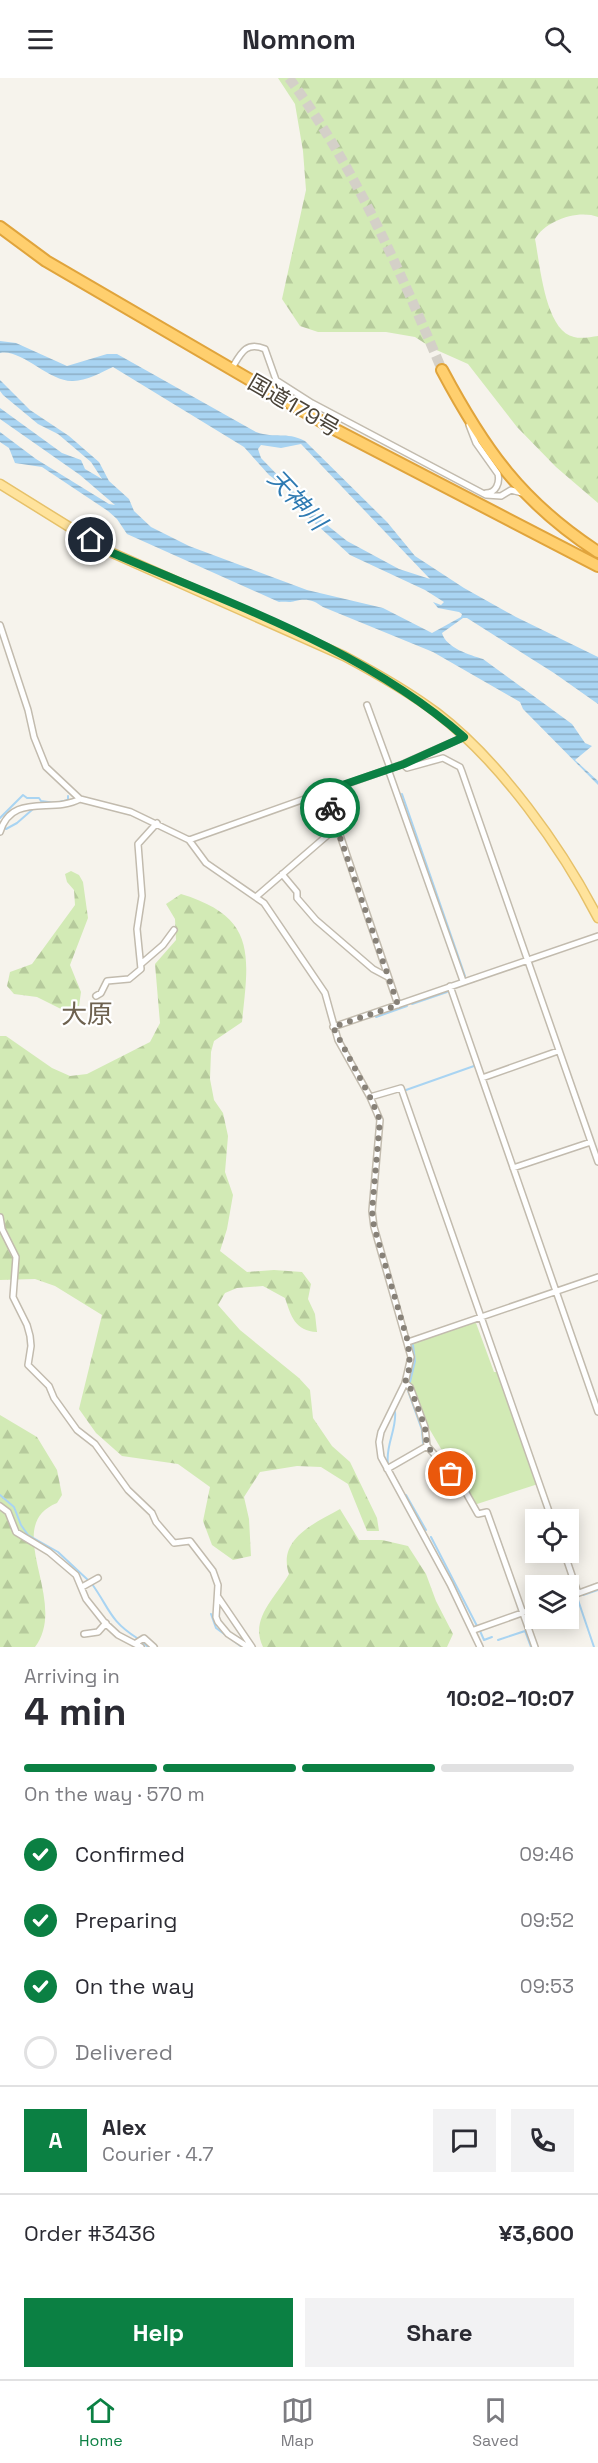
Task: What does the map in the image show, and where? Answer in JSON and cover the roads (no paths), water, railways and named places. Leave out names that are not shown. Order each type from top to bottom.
[{"type":"highway","name":"国道179号","points":[[0,227],[46,261],[336,430],[598,566]]},
{"type":"highway","points":[[442,370],[465,413],[511,480],[577,539],[598,552]]},
{"type":"main road","points":[[0,484],[108,551],[289,630],[379,674],[438,714],[464,737],[524,804],[564,861],[598,918]]},
{"type":"street","points":[[232,368],[240,354],[249,346],[256,345],[265,349],[276,380],[312,403],[478,492],[493,497],[511,490],[525,494]]},
{"type":"street","points":[[465,413],[476,443],[498,474],[499,481],[489,494],[478,492]]},
{"type":"street","points":[[0,625],[41,758],[53,775],[80,799],[131,812],[189,840],[206,863],[256,896],[270,911],[325,993],[333,1027],[380,1120],[372,1211],[374,1227],[408,1342],[410,1366],[405,1383],[381,1432],[379,1442],[381,1457],[474,1630],[478,1646]]},
{"type":"street","points":[[367,705],[463,981]]},
{"type":"street","points":[[189,840],[404,764],[464,737]]},
{"type":"street","points":[[404,764],[407,768],[443,758],[460,767],[598,1161]]},
{"type":"street","points":[[325,791],[398,1005]]},
{"type":"street","points":[[0,832],[2,822],[23,807],[69,805],[80,799]]},
{"type":"street","points":[[96,996],[101,993],[107,981],[122,981],[137,975],[141,969],[137,929],[142,896],[138,844],[157,823]]},
{"type":"street","points":[[256,896],[337,827]]},
{"type":"street","points":[[282,874],[297,892],[297,898],[316,920],[354,955],[388,977]]},
{"type":"street","points":[[141,964],[165,944],[174,930]]},
{"type":"street","points":[[333,1027],[598,936]]},
{"type":"street","points":[[450,986],[597,1409]]},
{"type":"street","points":[[482,1078],[558,1051]]},
{"type":"street","points":[[370,1097],[401,1088],[548,1509]]},
{"type":"street","points":[[513,1168],[591,1142]]},
{"type":"street","points":[[0,1217],[2,1229],[16,1257],[13,1297],[30,1336],[28,1365],[49,1386],[54,1398],[76,1430],[96,1444],[128,1490],[153,1514],[156,1522],[171,1540],[174,1543],[190,1542],[213,1571],[218,1586],[216,1617],[218,1623],[228,1634],[250,1647]]},
{"type":"street","points":[[408,1342],[598,1277]]},
{"type":"street","points":[[405,1383],[410,1387],[425,1427],[427,1446],[460,1484],[478,1514],[487,1512],[536,1647]]},
{"type":"street","points":[[387,1469],[427,1446]]},
{"type":"street","points":[[0,1506],[8,1512],[16,1532],[49,1552],[73,1571],[86,1599],[118,1635],[138,1645],[144,1638],[154,1647]]},
{"type":"street","points":[[82,1587],[98,1578]]},
{"type":"street","points":[[579,1593],[598,1586]]},
{"type":"street","points":[[217,1595],[250,1647]]},
{"type":"street","points":[[474,1630],[523,1613]]},
{"type":"street","points":[[84,1634],[98,1632],[106,1623]]},
{"type":"water","name":"天神川","points":[[0,341],[16,343],[67,366],[107,354],[117,354],[256,432],[292,436],[305,441],[387,522],[415,556],[464,588],[516,617],[598,657],[598,704],[467,618],[463,618],[442,633],[453,647],[483,659],[572,724],[585,743],[592,746],[575,760],[598,781],[598,785],[523,709],[520,702],[433,652],[313,601],[279,602],[127,534],[117,519],[108,511],[42,467],[15,463],[9,448],[0,442],[0,432],[36,459],[109,504],[115,505],[80,475],[0,419],[0,408],[62,453],[81,460],[85,469],[102,479],[91,462],[58,434],[38,424],[3,395],[0,391],[0,380],[30,410],[69,436],[99,462],[109,481],[129,499],[134,511],[151,527],[189,546],[307,590],[383,608],[432,633],[461,617],[462,614],[459,612],[438,608],[433,602],[441,605],[444,602],[425,590],[350,555],[305,514],[285,487],[269,475],[244,447],[113,367],[83,380],[64,380],[17,355],[0,353]],"holes":[[[301,444],[430,579],[399,569],[347,541],[322,521],[261,458],[258,449],[261,445],[281,448]]]},
{"type":"waterway","points":[[402,794],[465,976]]},
{"type":"waterway","points":[[0,818],[23,795],[27,798],[39,798],[41,801],[55,803],[68,800],[68,796]]},
{"type":"waterway","points":[[6,829],[33,809]]},
{"type":"waterway","points":[[412,1004],[447,992]]},
{"type":"waterway","points":[[376,1017],[407,1006]]},
{"type":"waterway","points":[[406,1090],[474,1066]]},
{"type":"waterway","points":[[410,1382],[415,1361],[413,1345]]},
{"type":"waterway","points":[[407,1388],[422,1430],[423,1443]]},
{"type":"waterway","points":[[388,1464],[395,1412]]},
{"type":"waterway","points":[[441,1465],[459,1486],[474,1511]]},
{"type":"waterway","points":[[392,1472],[401,1488]]},
{"type":"waterway","points":[[0,1495],[14,1507],[28,1535],[58,1552],[89,1581]]},
{"type":"waterway","points":[[406,1495],[426,1530]]},
{"type":"waterway","points":[[431,1537],[477,1626]]},
{"type":"waterway","points":[[499,1538],[513,1578]]},
{"type":"waterway","points":[[92,1584],[115,1620],[137,1638]]},
{"type":"waterway","points":[[583,1595],[598,1590]]},
{"type":"waterway","points":[[579,1603],[594,1647]]},
{"type":"waterway","points":[[211,1614],[216,1628],[242,1647]]},
{"type":"waterway","points":[[480,1631],[484,1640],[492,1637]]},
{"type":"waterway","points":[[498,1640],[525,1631],[531,1647]]},
{"type":"waterway","points":[[143,1643],[148,1647]]},
{"type":"tunnel","points":[[289,78],[313,112],[355,183],[392,257],[442,370]]},
{"type":"district","name":"大原","points":[[87,1014]]}]
